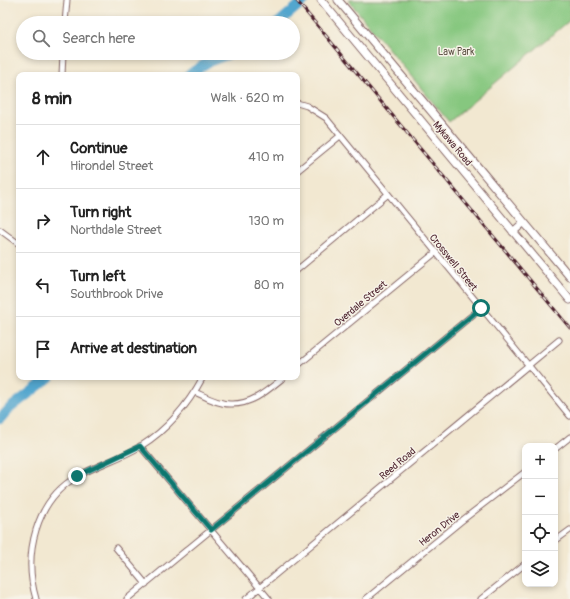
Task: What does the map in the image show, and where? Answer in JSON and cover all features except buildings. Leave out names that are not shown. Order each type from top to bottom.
[{"type":"main road","name":"Mykawa Road","points":[[321,0],[570,300]]},
{"type":"main road","name":"Mykawa Road","points":[[338,0],[570,277]]},
{"type":"main road","points":[[513,232],[524,222]]},
{"type":"street","points":[[66,16],[67,0]]},
{"type":"street","points":[[62,72],[63,60]]},
{"type":"street","name":"Crosswell Street","points":[[300,104],[307,106],[326,118],[570,416]]},
{"type":"street","points":[[300,169],[340,136]]},
{"type":"street","points":[[300,268],[388,195]]},
{"type":"street","points":[[0,230],[16,241]]},
{"type":"street","points":[[11,237],[16,236]]},
{"type":"street","name":"Overdale Street","points":[[300,364],[435,253]]},
{"type":"street","points":[[127,599],[481,308]]},
{"type":"street","name":"Reed Road","points":[[246,599],[559,340]]},
{"type":"street","points":[[36,599],[30,561],[32,545],[38,524],[45,509],[59,491],[77,476],[140,446],[162,431],[182,410],[201,380]]},
{"type":"street","points":[[195,392],[214,401],[229,404],[247,402],[265,393],[280,380]]},
{"type":"street","points":[[558,447],[570,437]]},
{"type":"street","points":[[140,446],[269,599]]},
{"type":"street","name":"Heron Drive","points":[[366,599],[460,522],[522,474]]},
{"type":"street","points":[[558,539],[570,530]]},
{"type":"street","points":[[116,548],[146,584]]},
{"type":"street","points":[[481,599],[522,566]]},
{"type":"green space","name":"Law Park","points":[[348,0],[570,0],[570,20],[449,122]]},
{"type":"waterway","points":[[286,16],[305,0]]},
{"type":"waterway","points":[[193,72],[213,60]]},
{"type":"waterway","points":[[0,419],[9,409],[46,380]]},
{"type":"railway","points":[[296,0],[570,328]]},
{"type":"route","points":[[77,476],[140,446],[211,530],[481,308]]}]
